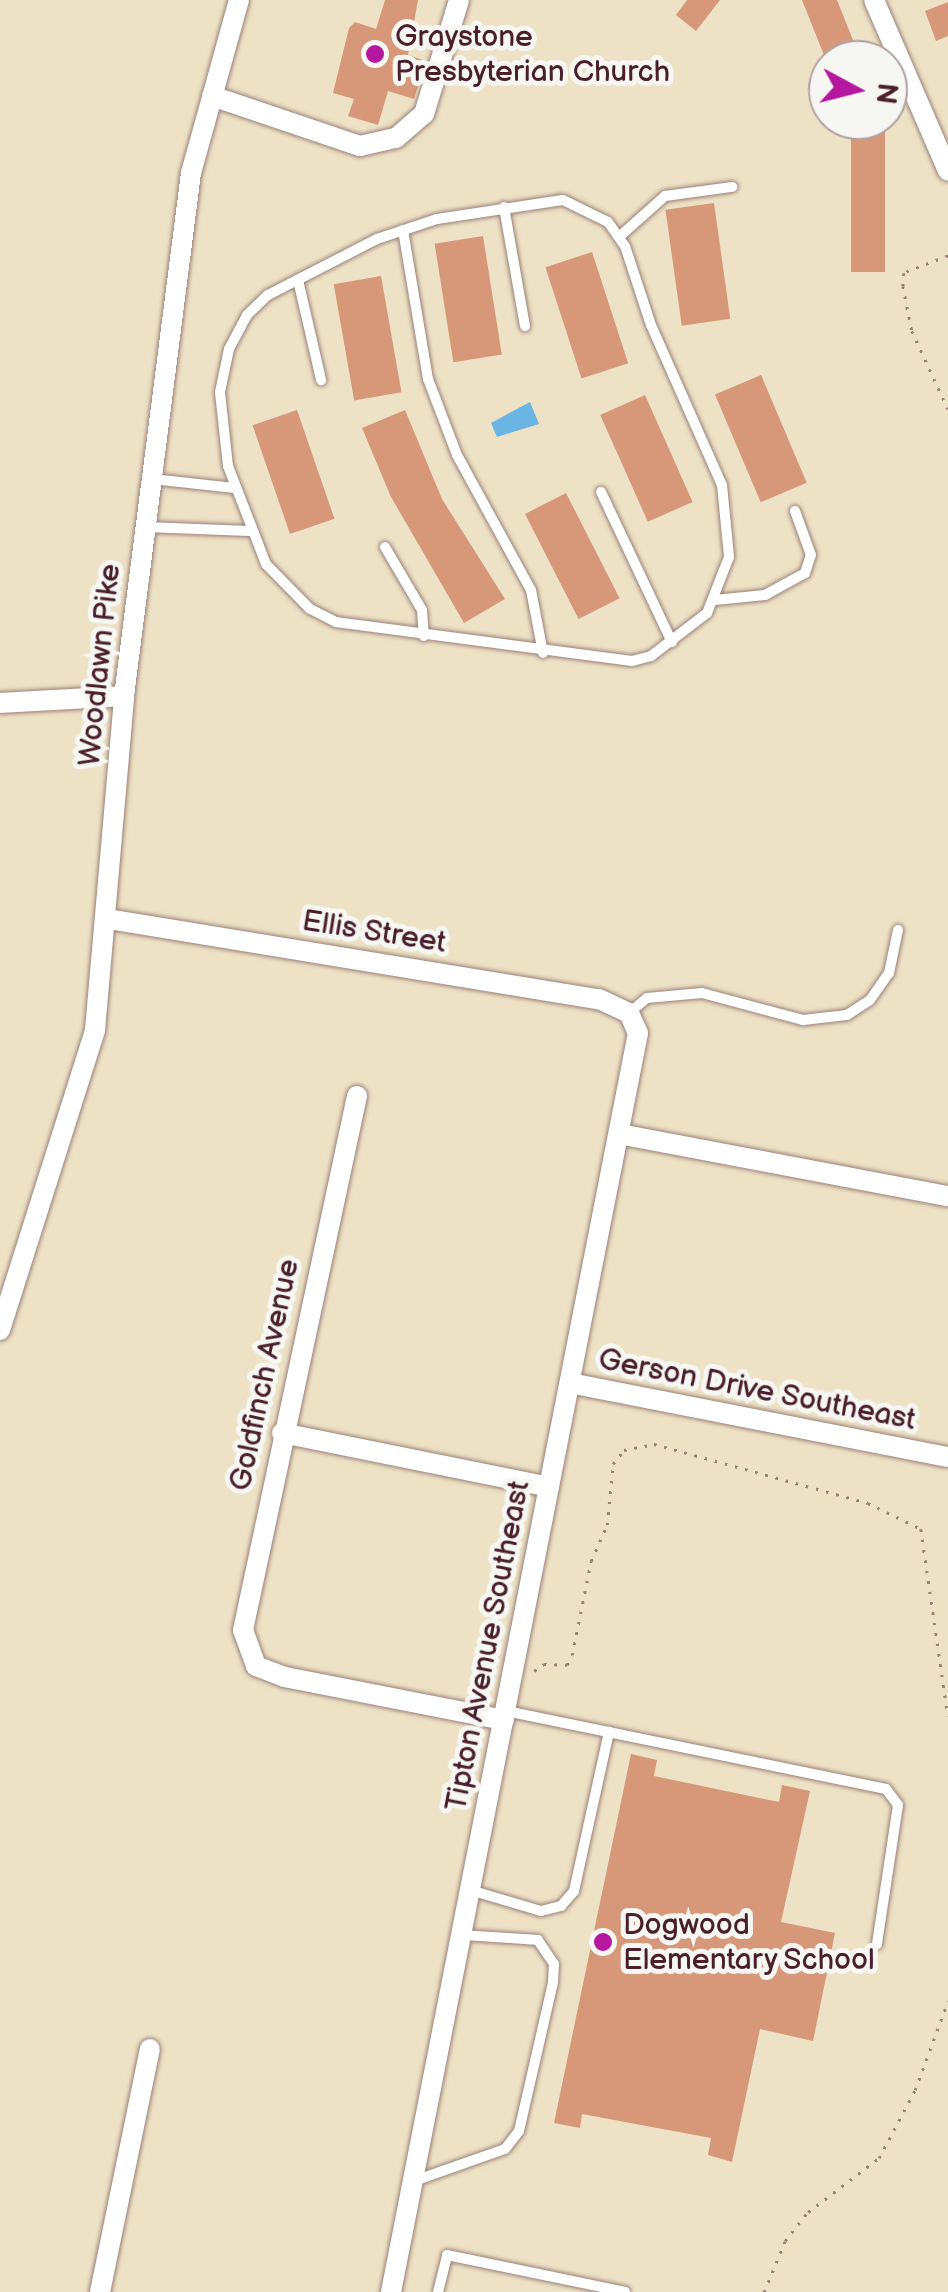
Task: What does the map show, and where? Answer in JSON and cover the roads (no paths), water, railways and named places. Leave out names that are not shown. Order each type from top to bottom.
[{"type":"street","name":"Woodlawn Pike","points":[[0,1330],[95,1030],[108,919],[124,696],[191,173],[239,0]]},
{"type":"street","points":[[212,96],[360,146],[396,138],[424,114],[458,0]]},
{"type":"street","points":[[876,0],[948,170]]},
{"type":"street","points":[[0,704],[124,696]]},
{"type":"street","name":"Ellis Street","points":[[108,919],[599,999],[629,1013]]},
{"type":"street","name":"Tipton Avenue Southeast","points":[[392,2292],[637,1056],[638,1034],[629,1013]]},
{"type":"street","name":"Goldfinch Avenue","points":[[356,1096],[242,1630],[256,1666],[505,1716]]},
{"type":"street","points":[[619,1134],[948,1196]]},
{"type":"street","name":"Gerson Drive Southeast","points":[[570,1382],[940,1456]]},
{"type":"street","points":[[282,1433],[549,1488]]},
{"type":"street","points":[[100,2292],[150,2049]]},
{"type":"lane","points":[[619,237],[665,196],[732,187]]},
{"type":"lane","points":[[563,200],[586,207],[619,237],[722,486],[729,557],[715,600],[672,642],[632,661],[543,653],[336,622],[310,609],[266,564],[249,531],[235,488],[220,392],[229,349],[248,315],[298,280],[404,230],[504,207],[563,200]]},
{"type":"lane","points":[[504,207],[525,326]]},
{"type":"lane","points":[[404,230],[428,380],[457,454],[531,590],[543,653]]},
{"type":"lane","points":[[298,280],[321,380]]},
{"type":"lane","points":[[152,479],[235,488]]},
{"type":"lane","points":[[601,492],[672,642]]},
{"type":"lane","points":[[715,600],[765,596],[805,573],[812,555],[795,510]]},
{"type":"lane","points":[[146,527],[249,531]]},
{"type":"lane","points":[[385,547],[422,610],[424,636]]},
{"type":"lane","points":[[629,1013],[647,998],[702,993],[803,1020],[847,1015],[870,1000],[889,973],[898,930]]},
{"type":"lane","points":[[505,1716],[609,1732],[886,1789],[898,1805],[877,1944]]},
{"type":"lane","points":[[470,1890],[542,1911],[561,1906],[574,1891],[609,1732]]},
{"type":"lane","points":[[413,2181],[504,2149],[519,2131],[553,1982],[554,1964],[538,1940],[462,1935]]},
{"type":"lane","points":[[438,2292],[446,2256],[625,2292]]},
{"type":"water","points":[[530,402],[539,424],[497,437],[491,423]]},
{"type":"place","name":"Graystone Presbyterian Church","points":[[375,54]]},
{"type":"place","name":"Dogwood Elementary School","points":[[603,1942]]}]
